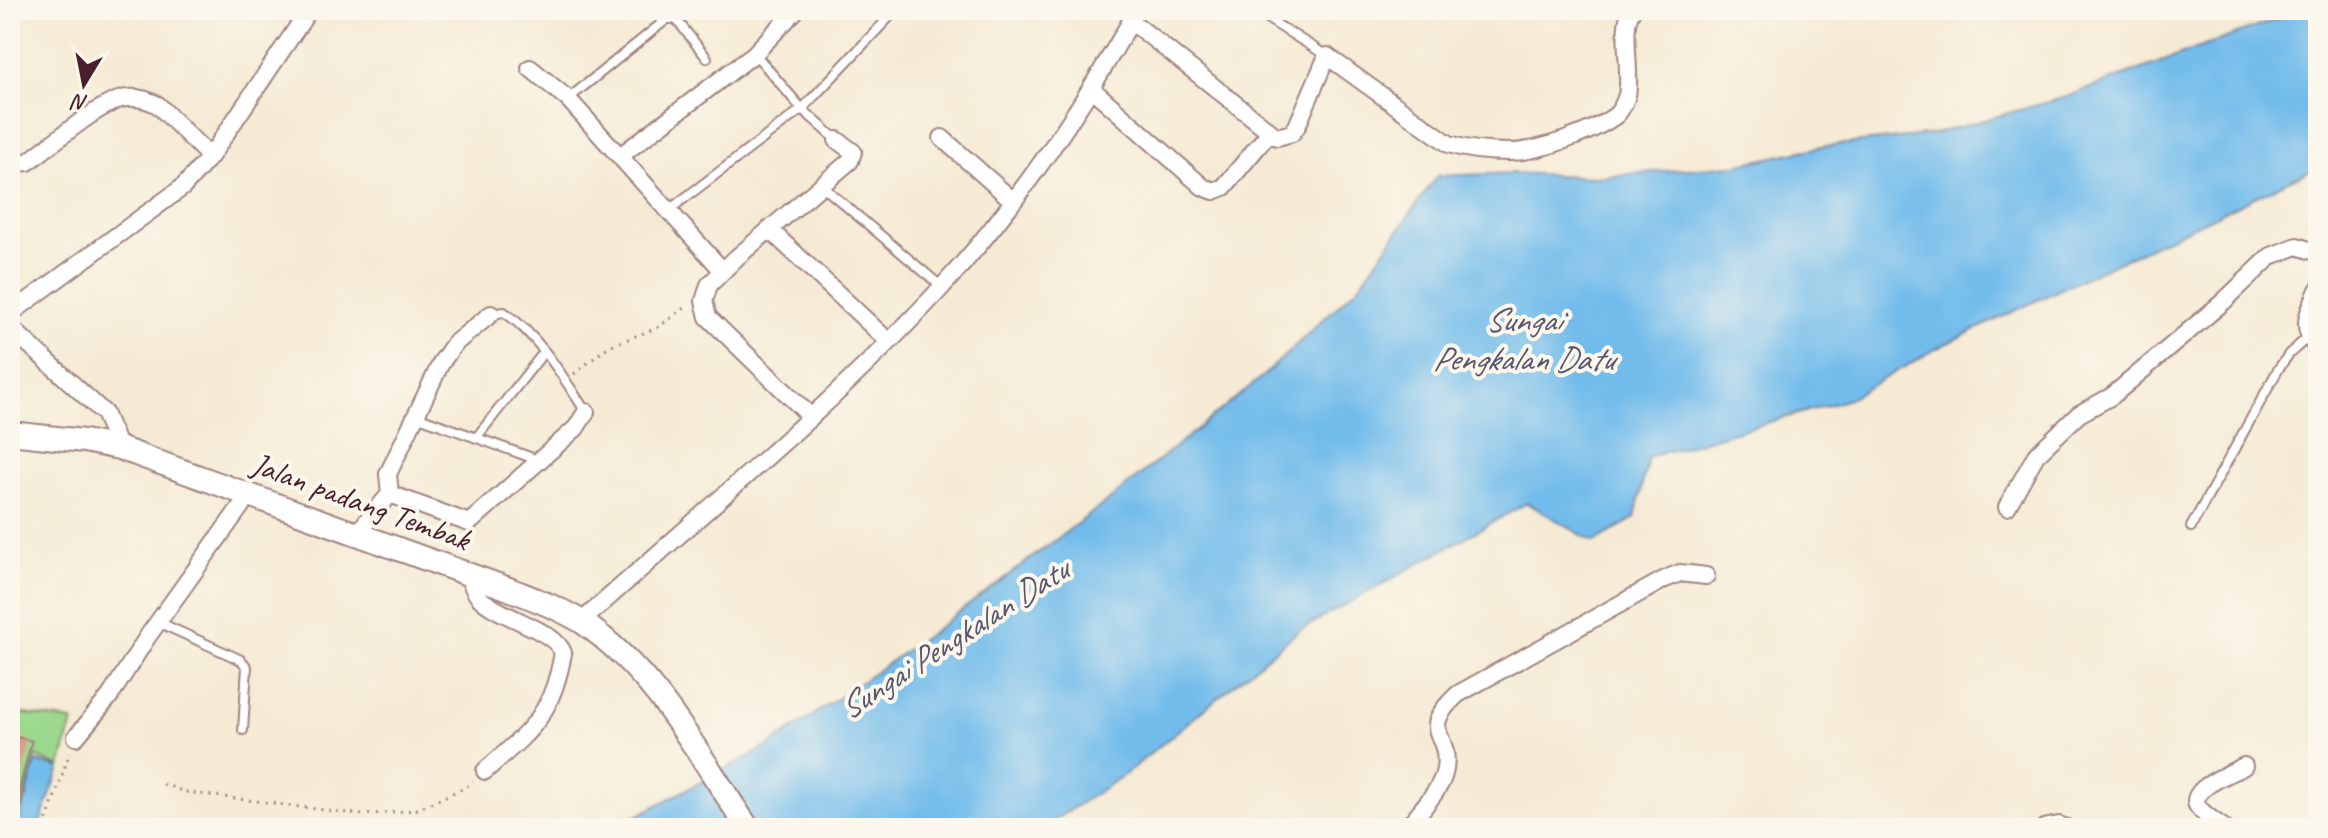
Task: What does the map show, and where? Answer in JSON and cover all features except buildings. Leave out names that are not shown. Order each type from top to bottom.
[{"type":"main road","name":"Jalan padang Tembak","points":[[10,433],[119,448],[555,608],[581,622],[626,659],[658,695],[748,828]]},
{"type":"street","points":[[10,314],[183,187],[210,157],[309,10]]},
{"type":"street","points":[[620,156],[754,54],[796,10]]},
{"type":"street","points":[[581,622],[810,416],[942,287],[1012,200],[1092,89],[1132,16],[1277,137],[1292,133],[1327,56],[1449,144],[1464,149],[1511,152],[1531,149],[1590,130],[1618,114],[1626,97],[1629,65],[1626,34],[1628,14],[1632,10]]},
{"type":"street","points":[[530,68],[568,99],[723,271]]},
{"type":"street","points":[[1092,89],[1203,187],[1214,191],[1224,187],[1269,133]]},
{"type":"street","points":[[10,157],[19,163],[28,162],[102,107],[125,97],[148,100],[158,105],[210,157]]},
{"type":"street","points":[[942,138],[1012,200]]},
{"type":"street","points":[[810,416],[708,317],[705,293],[723,271],[853,157],[850,149],[837,140]]},
{"type":"street","points":[[769,229],[888,341]]},
{"type":"street","points":[[2007,507],[2036,455],[2079,414],[2123,387],[2223,302],[2271,256],[2297,246],[2318,253]]},
{"type":"street","points":[[2313,343],[2307,318],[2318,290]]},
{"type":"street","points":[[356,534],[390,494],[388,474],[441,363],[454,344],[491,314]]},
{"type":"street","points":[[10,327],[104,413],[119,448]]},
{"type":"street","points":[[390,494],[469,523],[576,428],[586,412]]},
{"type":"street","points":[[76,737],[110,696],[158,622],[249,495]]},
{"type":"street","points":[[1407,828],[1442,780],[1445,758],[1436,732],[1437,719],[1458,694],[1665,579],[1680,573],[1706,576]]},
{"type":"street","points":[[468,574],[476,595],[556,642],[563,653],[557,687],[546,708],[527,733],[485,771]]},
{"type":"street","points":[[2224,828],[2200,810],[2196,797],[2201,789],[2244,766]]},
{"type":"street","points":[[2044,828],[2059,825],[2067,828]]},
{"type":"lane","points":[[669,210],[802,109],[896,10]]},
{"type":"lane","points":[[1254,10],[1327,56]]},
{"type":"lane","points":[[568,99],[667,19],[676,19],[707,58]]},
{"type":"lane","points":[[754,54],[802,109],[837,140]]},
{"type":"lane","points":[[820,184],[942,287]]},
{"type":"lane","points":[[491,314],[504,312],[518,321],[566,380],[586,412]]},
{"type":"lane","points":[[2191,527],[2279,368],[2289,354],[2313,343]]},
{"type":"lane","points":[[476,438],[544,352]]},
{"type":"lane","points":[[416,416],[538,461]]},
{"type":"lane","points":[[158,622],[241,660],[247,667],[243,730]]},
{"type":"path","points":[[566,380],[609,346],[657,328],[705,293]]},
{"type":"path","points":[[44,828],[76,737]]},
{"type":"path","points":[[163,784],[185,792],[363,815],[415,810],[466,787],[485,771]]},
{"type":"green space","points":[[10,712],[73,721],[60,767],[35,756],[20,812],[10,811]]},
{"type":"water","name":"Sungai Pengkalan Datu","points":[[2302,10],[2318,10],[2318,167],[1943,345],[1846,400],[1648,457],[1635,518],[1594,542],[1527,503],[1297,632],[1127,773],[1042,828],[614,828],[769,746],[927,636],[1113,497],[1262,377],[1359,286],[1437,176],[1516,173],[1594,177],[1735,165],[1826,146],[1934,134],[2066,97]]},
{"type":"water","points":[[36,761],[60,768],[38,828],[10,828],[10,818],[20,819]]}]
